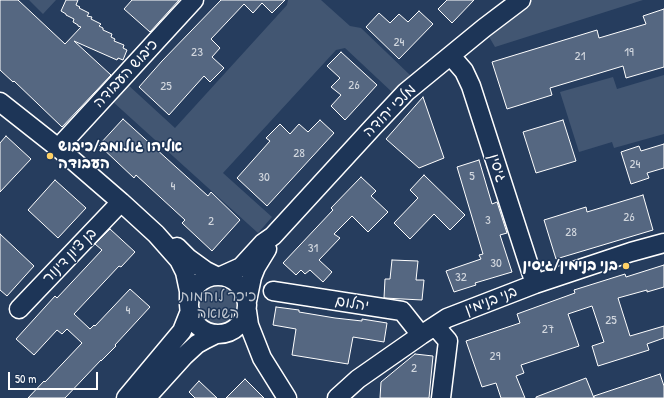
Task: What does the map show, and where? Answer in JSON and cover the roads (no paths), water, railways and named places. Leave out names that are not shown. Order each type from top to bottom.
[{"type":"street","name":"כיבוש העבודה","points":[[58,148],[194,0]]},
{"type":"street","name":"מלכי יהודה","points":[[218,276],[241,267],[263,243],[273,236],[406,92],[484,28],[521,0]]},
{"type":"street","name":"גיסין","points":[[451,56],[464,71],[471,86],[534,284]]},
{"type":"street","points":[[0,102],[122,202],[156,234],[179,260],[185,272],[189,291],[189,307],[193,320],[200,328],[208,333],[220,334],[240,340],[262,358]]},
{"type":"street","name":"בן ציון דינור","points":[[19,309],[122,202]]},
{"type":"street","points":[[156,234],[168,239],[188,258],[206,271],[218,276]]},
{"type":"street","name":"מלכי יהודה","points":[[247,306],[252,277],[273,236]]},
{"type":"street","name":"בני בנימין","points":[[337,398],[358,379],[447,318],[534,284],[631,252],[664,243]]},
{"type":"street","points":[[126,398],[182,331],[189,307],[191,293],[196,286],[212,276],[230,278],[238,283],[246,294],[249,325],[262,358],[287,398]]},
{"type":"street","name":"יהלום","points":[[273,291],[402,311],[428,331],[448,340],[441,398]]},
{"type":"street","points":[[146,398],[184,356],[197,344],[220,334],[231,332],[238,327],[244,320],[247,306]]},
{"type":"place","name":"אליהו גולומב/כיבוש העבודה","points":[[50,156]]},
{"type":"place","name":"בני בנימין/גיסין","points":[[626,266]]},
{"type":"park label","name":"כיכר לוחמות השואה","points":[[218,306]]}]
